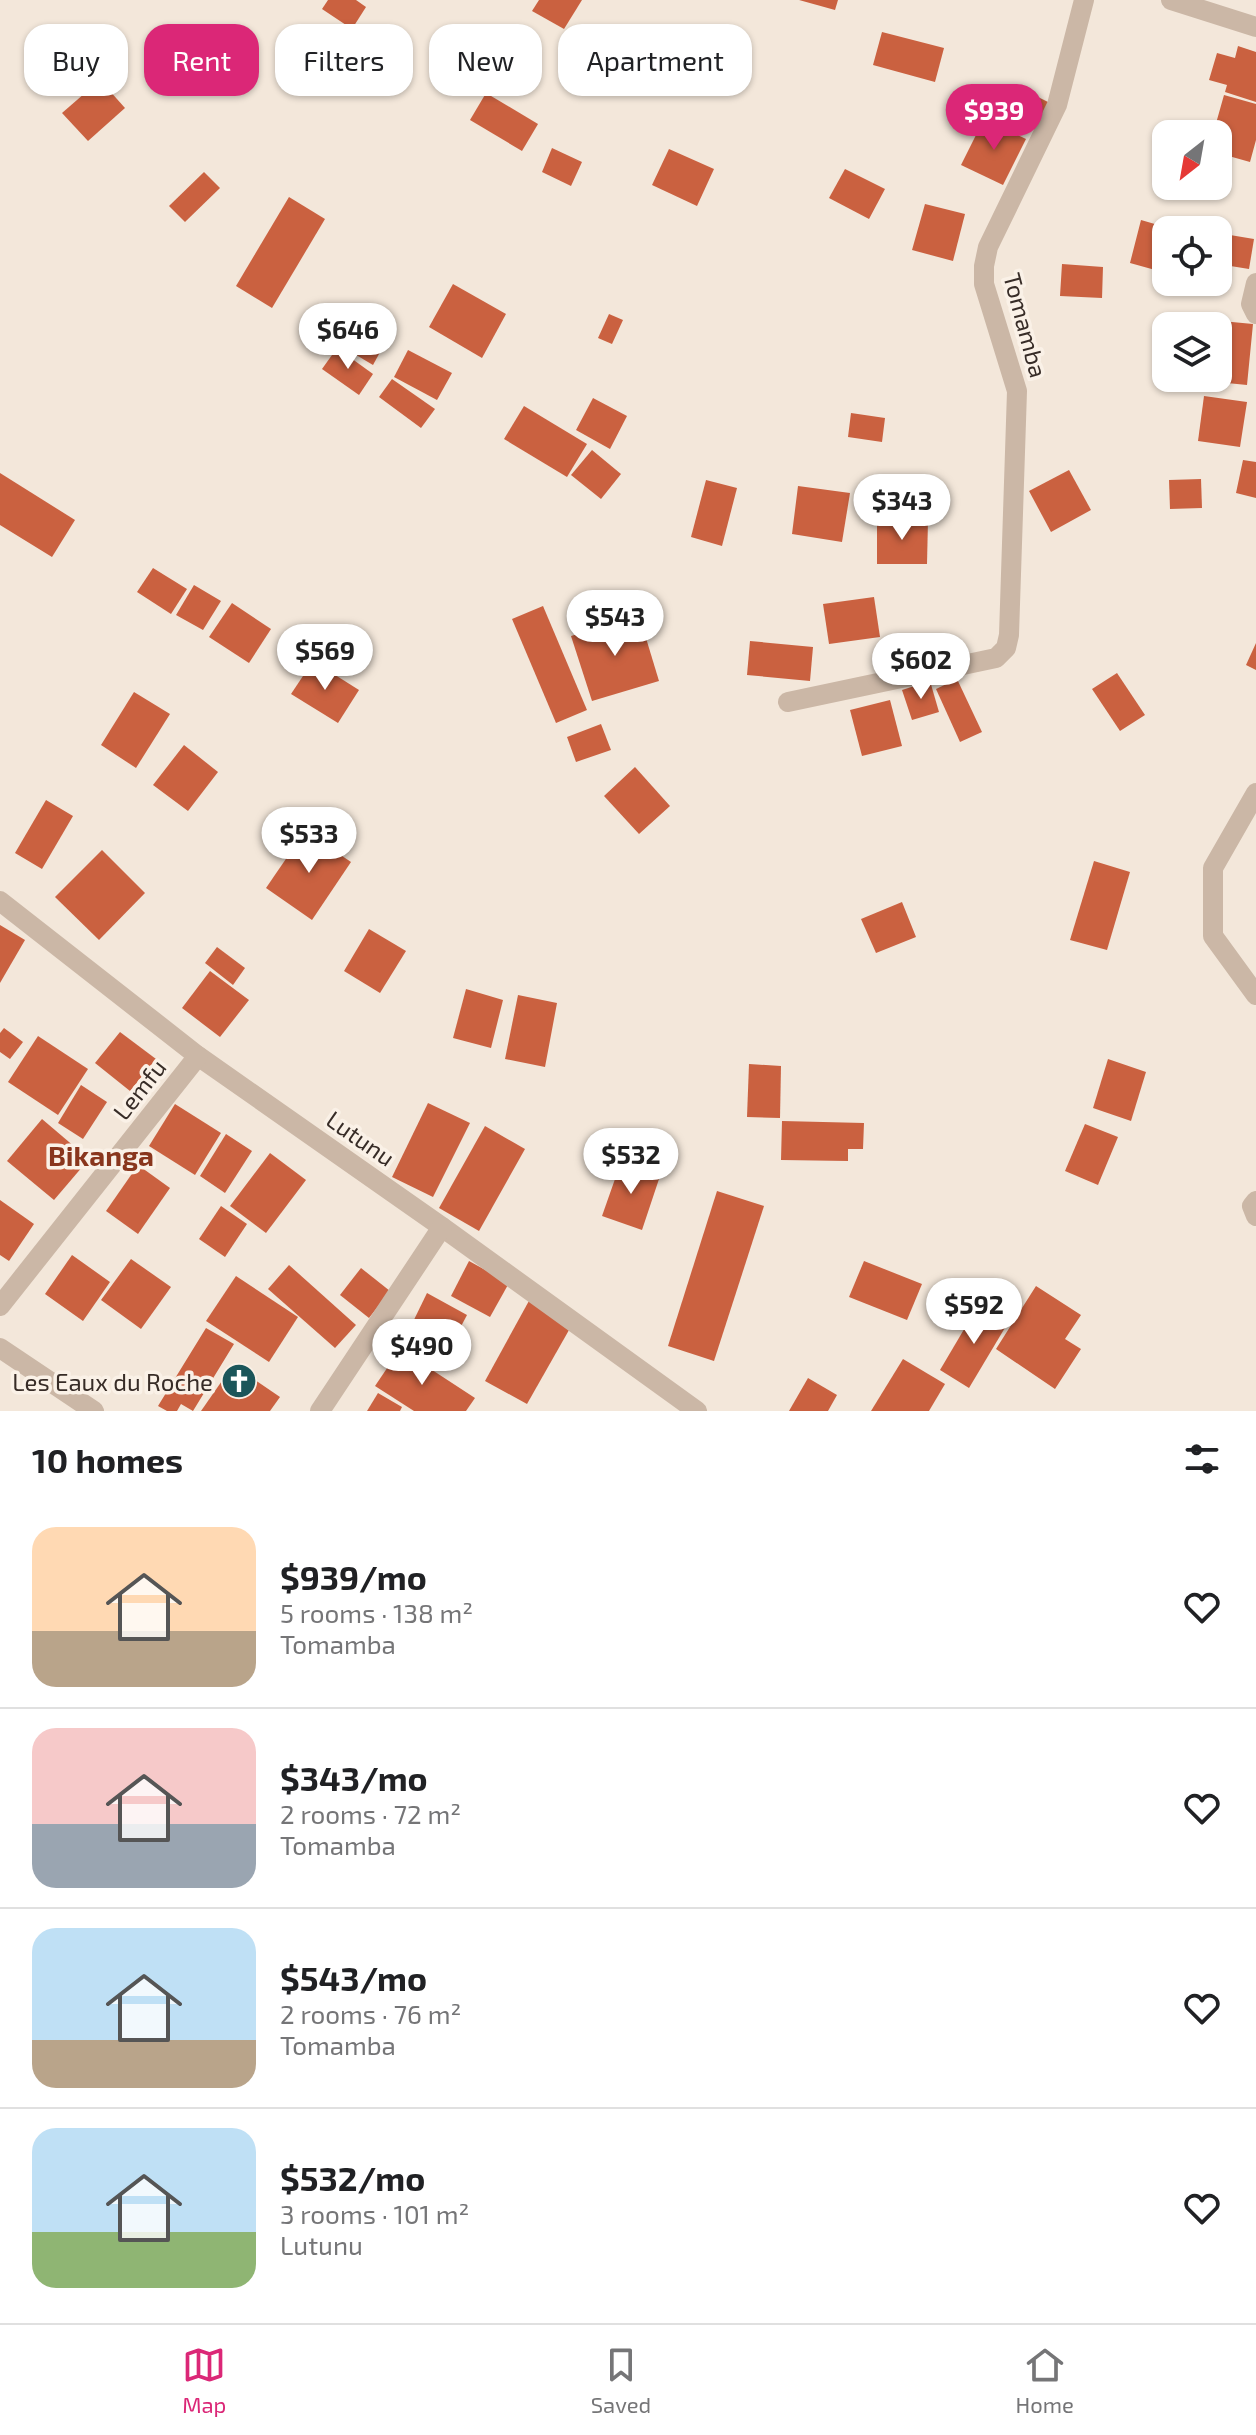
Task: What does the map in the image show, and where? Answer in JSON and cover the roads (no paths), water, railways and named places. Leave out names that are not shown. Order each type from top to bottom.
[{"type":"street","name":"Tomamba","points":[[788,702],[996,658],[1006,648],[1009,635],[1017,391],[984,284],[984,266],[988,247],[1057,105],[1084,0]]},
{"type":"street","points":[[1171,0],[1256,27]]},
{"type":"street","points":[[1256,283],[1251,304],[1256,314]]},
{"type":"street","points":[[1256,793],[1213,868],[1213,936],[1256,995]]},
{"type":"street","name":"Lutunu","points":[[0,901],[198,1056],[697,1411]]},
{"type":"street","name":"Lemfu","points":[[0,1306],[198,1056]]},
{"type":"street","points":[[1256,1201],[1252,1206],[1256,1216]]},
{"type":"street","points":[[320,1411],[442,1227]]},
{"type":"street","points":[[0,1348],[94,1411]]},
{"type":"place","name":"Les Eaux du Roche","points":[[239,1381]]},
{"type":"district","name":"Bikanga","points":[[101,1155]]}]
